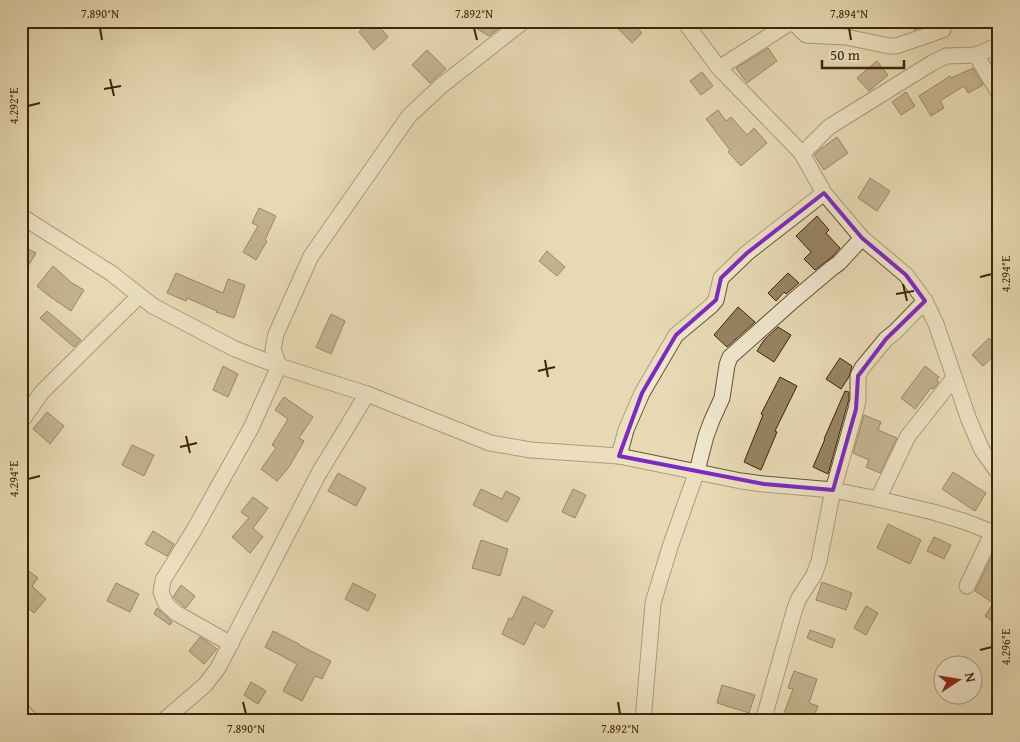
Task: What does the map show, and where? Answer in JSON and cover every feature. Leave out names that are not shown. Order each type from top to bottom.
[{"type":"street","points":[[231,644],[176,613],[166,604],[161,592],[163,580],[194,530],[251,428],[278,366],[273,349],[276,334],[311,256],[409,116],[441,86],[524,21]]},
{"type":"street","points":[[684,21],[719,68],[802,154],[824,193],[862,238],[906,275],[925,301],[936,324],[969,420],[982,450],[999,474]]},
{"type":"street","points":[[719,68],[790,23],[795,24],[806,35],[846,37],[889,46],[896,46],[943,26],[946,56]]},
{"type":"street","points":[[802,154],[829,127],[932,62],[946,56],[976,55],[999,46]]},
{"type":"street","points":[[976,55],[999,92]]},
{"type":"street","points":[[619,456],[626,430],[642,393],[676,335],[716,300],[721,278],[747,253],[824,193]]},
{"type":"street","points":[[21,216],[111,273],[153,306],[178,321],[235,349],[278,366],[367,394],[490,443],[531,450],[619,456],[764,484],[833,490],[878,498],[933,512],[996,533],[967,586]]},
{"type":"street","points":[[643,721],[653,603],[670,547],[697,472],[706,436],[722,398],[730,357],[839,263],[862,238]]},
{"type":"street","points":[[21,422],[42,392],[140,296]]},
{"type":"street","points":[[763,721],[799,598],[814,575],[819,561],[833,490],[858,400],[858,376],[862,368],[886,339],[925,301]]},
{"type":"street","points":[[878,498],[908,436],[954,378]]},
{"type":"street","points":[[163,721],[205,685],[218,668],[319,473],[367,394]]},
{"type":"street","points":[[21,710],[32,721]]},
{"type":"highlighted area","points":[[824,193],[862,238],[906,275],[925,301],[886,339],[858,376],[856,409],[833,490],[764,484],[619,456],[642,393],[676,335],[716,300],[721,278],[747,253]]},
{"type":"building","points":[[371,21],[375,21],[388,37],[374,50],[359,32]]},
{"type":"building","points":[[464,21],[496,21],[502,25],[489,36]]},
{"type":"building","points":[[611,21],[631,21],[642,33],[632,43]]},
{"type":"building","points":[[806,21],[834,21],[824,27],[810,26]]},
{"type":"building","points":[[911,21],[934,21],[934,23],[914,30]]},
{"type":"building","points":[[768,48],[777,61],[747,83],[736,68]]},
{"type":"building","points":[[427,50],[446,69],[430,83],[412,65]]},
{"type":"building","points":[[999,58],[999,74],[991,62]]},
{"type":"building","points":[[877,61],[888,75],[869,91],[857,78]]},
{"type":"building","points":[[973,68],[983,85],[968,93],[964,86],[940,101],[944,108],[931,116],[919,96],[950,76],[951,78]]},
{"type":"building","points":[[702,72],[713,86],[701,95],[690,81]]},
{"type":"building","points":[[906,92],[915,106],[901,115],[892,102]]},
{"type":"building","points":[[718,110],[726,121],[731,117],[747,135],[754,128],[767,143],[741,166],[728,152],[730,150],[706,119]]},
{"type":"building","points":[[837,137],[848,153],[824,170],[814,155]]},
{"type":"building","points":[[870,178],[890,191],[877,211],[858,198]]},
{"type":"building","points":[[259,208],[276,216],[265,240],[267,241],[256,260],[243,252],[258,226],[252,223]]},
{"type":"building","points":[[817,216],[829,230],[826,233],[840,248],[815,270],[804,259],[811,252],[796,236]]},
{"type":"building","points":[[28,249],[36,253],[21,278],[21,260]]},
{"type":"building","points":[[547,251],[565,267],[557,276],[539,261]]},
{"type":"building","points":[[53,266],[72,283],[84,290],[71,311],[37,286]]},
{"type":"building","points":[[176,273],[223,293],[228,279],[245,285],[234,318],[216,312],[187,298],[186,301],[167,293]]},
{"type":"building","points":[[788,273],[799,283],[786,294],[784,292],[776,301],[768,293]]},
{"type":"building","points":[[738,307],[755,322],[727,347],[714,335]]},
{"type":"building","points":[[47,311],[81,340],[74,347],[40,318]]},
{"type":"building","points":[[331,314],[345,321],[331,354],[316,347]]},
{"type":"building","points":[[778,327],[791,335],[774,362],[757,351],[764,340]]},
{"type":"building","points":[[989,338],[999,351],[983,366],[972,355]]},
{"type":"building","points":[[840,358],[852,366],[849,377],[841,389],[826,379]]},
{"type":"building","points":[[223,366],[238,374],[228,397],[213,390]]},
{"type":"building","points":[[925,366],[939,377],[937,380],[939,382],[933,389],[931,388],[915,409],[901,398]]},
{"type":"building","points":[[780,377],[797,386],[775,431],[777,432],[761,470],[744,462],[763,415],[761,414]]},
{"type":"building","points":[[845,391],[849,392],[849,399],[828,474],[813,467]]},
{"type":"building","points":[[284,397],[313,417],[299,438],[304,441],[289,467],[277,481],[261,469],[276,448],[272,445],[288,419],[275,410]]},
{"type":"building","points":[[47,412],[64,426],[50,444],[33,429]]},
{"type":"building","points":[[864,415],[881,422],[878,430],[897,438],[880,473],[866,467],[869,460],[853,453]]},
{"type":"building","points":[[132,445],[154,455],[144,476],[122,465]]},
{"type":"building","points":[[953,472],[986,493],[975,511],[942,489]]},
{"type":"building","points":[[338,473],[366,488],[356,506],[328,491]]},
{"type":"building","points":[[481,489],[502,499],[506,491],[520,498],[507,522],[473,505]]},
{"type":"building","points":[[573,489],[586,495],[575,518],[562,512]]},
{"type":"building","points":[[253,497],[268,508],[253,528],[263,537],[250,553],[232,537],[249,518],[241,512]]},
{"type":"building","points":[[888,524],[921,540],[910,564],[877,548]]},
{"type":"building","points":[[153,531],[174,544],[167,556],[145,544]]},
{"type":"building","points":[[934,537],[951,545],[944,559],[927,551]]},
{"type":"building","points":[[481,540],[508,549],[500,576],[472,568]]},
{"type":"building","points":[[992,556],[999,561],[999,626],[985,616],[993,603],[975,591]]},
{"type":"building","points":[[21,565],[38,578],[32,586],[46,599],[34,613],[23,604],[29,597],[21,591]]},
{"type":"building","points":[[822,582],[852,593],[846,610],[816,600]]},
{"type":"building","points":[[116,583],[139,594],[130,612],[107,601]]},
{"type":"building","points":[[353,583],[376,595],[368,611],[345,599]]},
{"type":"building","points":[[181,585],[195,596],[186,608],[173,597]]},
{"type":"building","points":[[523,596],[553,611],[544,628],[535,623],[524,645],[502,634],[509,618],[512,619]]},
{"type":"building","points":[[866,606],[878,613],[866,635],[854,628]]},
{"type":"building","points":[[157,608],[172,622],[170,625],[154,614]]},
{"type":"building","points":[[810,630],[835,639],[832,648],[807,638]]},
{"type":"building","points":[[273,631],[331,661],[322,679],[315,676],[302,701],[283,691],[297,664],[265,647]]},
{"type":"building","points":[[200,637],[217,649],[204,664],[189,651]]},
{"type":"building","points":[[794,671],[817,679],[809,703],[818,706],[812,721],[804,721],[784,713],[793,689],[788,688]]},
{"type":"building","points":[[251,682],[266,691],[258,704],[244,695]]},
{"type":"building","points":[[722,685],[755,695],[749,713],[717,703]]}]
